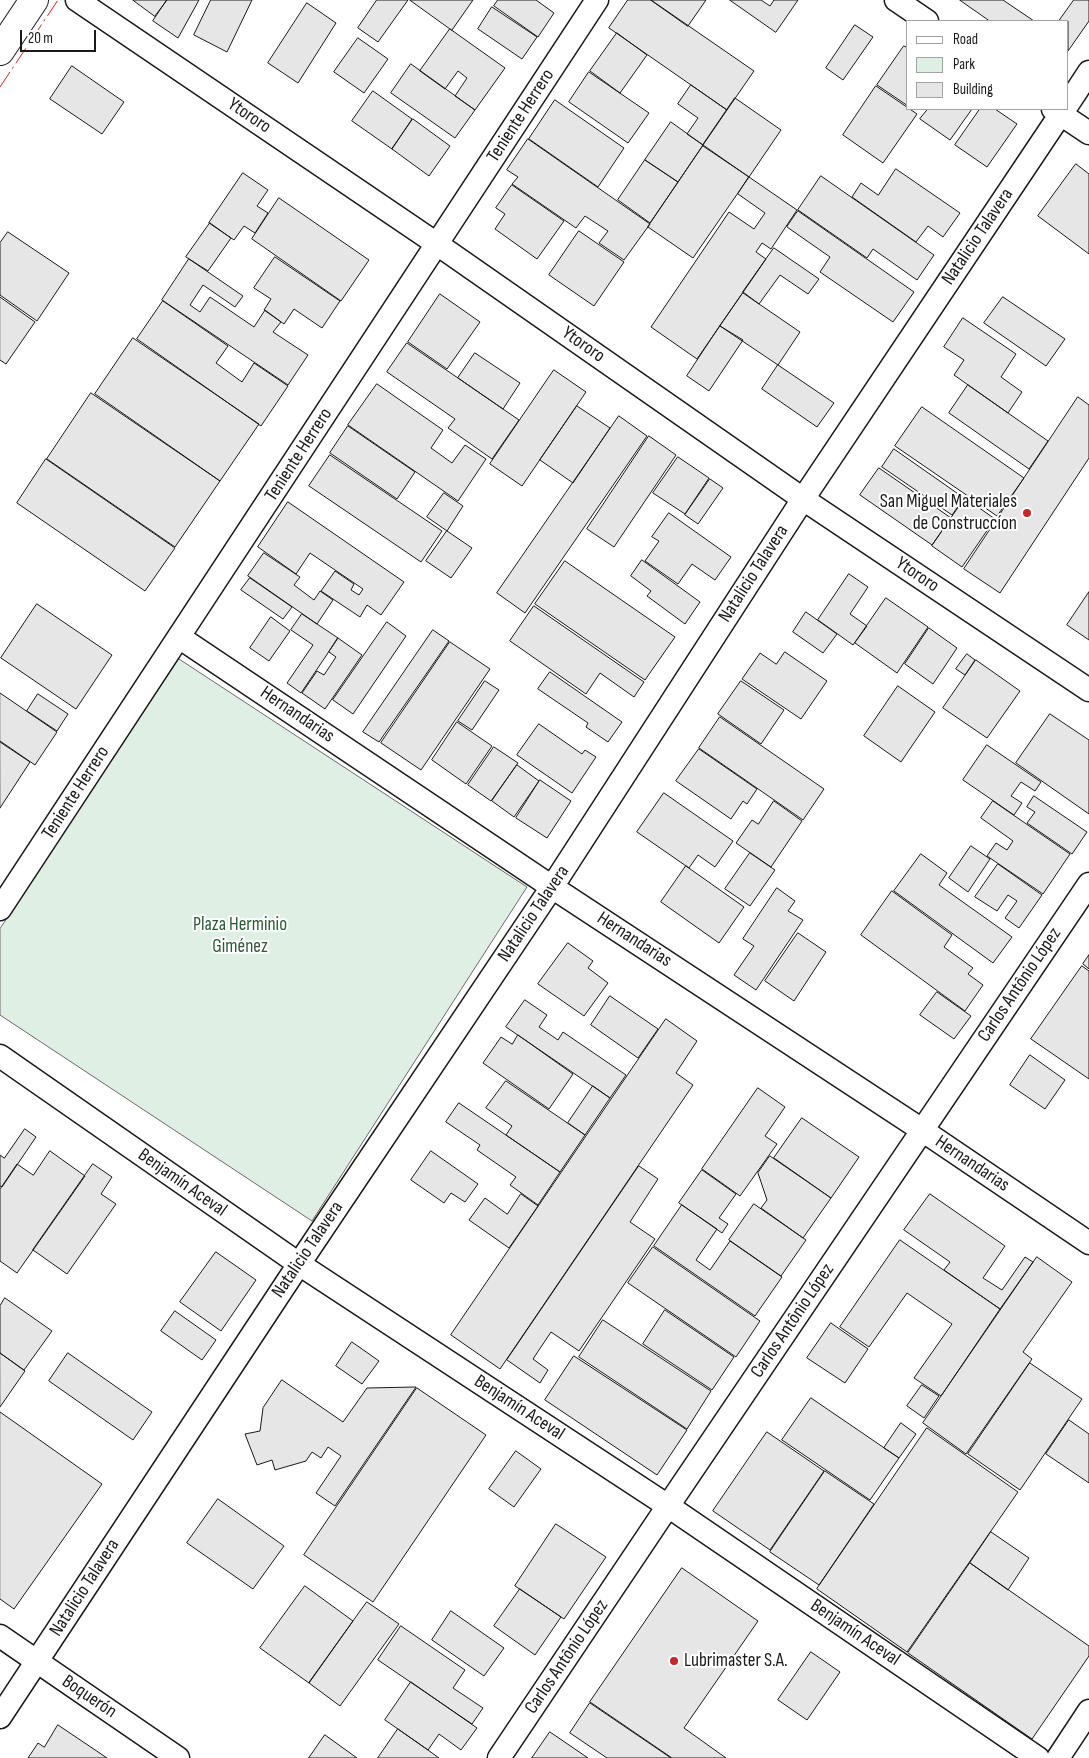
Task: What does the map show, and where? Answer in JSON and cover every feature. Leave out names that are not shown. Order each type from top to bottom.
[{"type":"street","points":[[0,51],[34,0]]},
{"type":"street","name":"Ytororo","points":[[77,0],[437,244],[803,499],[1089,690]]},
{"type":"street","name":"Teniente Herrero","points":[[0,909],[597,0]]},
{"type":"street","points":[[896,0],[925,20]]},
{"type":"street","name":"Natalicio Talavera","points":[[1069,99],[1089,72]]},
{"type":"street","name":"Natalicio Talavera","points":[[0,1717],[299,1264],[552,887],[803,499],[1061,110]]},
{"type":"street","points":[[1063,110],[1089,133]]},
{"type":"street","name":"Hernandarias","points":[[180,637],[552,887],[922,1130],[1089,1243]]},
{"type":"street","name":"Carlos Antônio López","points":[[499,1758],[1089,884]]},
{"type":"street","name":"Benjamín Aceval","points":[[0,1056],[299,1264],[668,1506],[1038,1758]]},
{"type":"street","name":"Boquerón","points":[[0,1636],[178,1758]]},
{"type":"street","points":[[1058,1758],[1089,1712]]},
{"type":"green space","name":"Plaza Herminio Giménez","points":[[179,659],[527,887],[312,1221],[0,1015],[0,929]]},
{"type":"building","points":[[133,0],[167,0],[155,16]]},
{"type":"building","points":[[167,0],[199,0],[178,38],[153,21]]},
{"type":"building","points":[[211,0],[252,0],[227,52],[194,35]]},
{"type":"building","points":[[377,0],[408,0],[378,42],[358,28]]},
{"type":"building","points":[[410,0],[473,0],[452,30]]},
{"type":"building","points":[[498,0],[536,0],[554,13],[538,37],[494,6]]},
{"type":"building","points":[[628,0],[651,0],[754,71],[727,110],[609,28]]},
{"type":"building","points":[[651,0],[706,0],[688,26]]},
{"type":"building","points":[[730,0],[761,0],[770,6],[774,0],[798,0],[776,32]]},
{"type":"building","points":[[960,0],[1003,0],[1033,20],[989,20]]},
{"type":"building","points":[[1074,0],[1089,0],[1089,21],[1069,50],[1069,20],[1060,20]]},
{"type":"building","points":[[307,3],[336,23],[298,83],[268,63]]},
{"type":"building","points":[[492,7],[537,37],[522,59],[478,29]]},
{"type":"building","points":[[855,25],[873,37],[843,80],[826,68]]},
{"type":"building","points":[[450,29],[505,68],[475,110],[455,96],[467,78],[458,71],[445,89],[420,71]]},
{"type":"building","points":[[617,33],[647,55],[620,93],[590,71]]},
{"type":"building","points":[[358,38],[388,59],[364,93],[334,72]]},
{"type":"building","points":[[904,46],[906,47],[906,105],[877,85]]},
{"type":"building","points":[[411,64],[475,110],[455,138],[391,93]]},
{"type":"building","points":[[72,66],[124,102],[102,134],[50,99]]},
{"type":"building","points":[[589,72],[649,113],[628,143],[569,102]]},
{"type":"building","points":[[691,85],[727,110],[703,145],[687,134],[698,118],[678,104]]},
{"type":"building","points":[[876,86],[906,106],[906,110],[911,110],[917,114],[883,163],[843,135]]},
{"type":"building","points":[[373,91],[412,119],[392,149],[352,121]]},
{"type":"building","points":[[735,98],[781,130],[749,177],[703,145]]},
{"type":"building","points":[[555,100],[624,148],[598,187],[529,139]]},
{"type":"building","points":[[927,110],[971,110],[950,140],[920,119]]},
{"type":"building","points":[[979,110],[996,110],[1017,124],[987,167],[955,145]]},
{"type":"building","points":[[413,119],[450,146],[429,176],[392,149]]},
{"type":"building","points":[[671,122],[703,145],[678,182],[645,160]]},
{"type":"building","points":[[528,139],[650,224],[624,260],[599,243],[608,231],[585,216],[576,228],[512,184],[518,177],[507,170]]},
{"type":"building","points":[[703,146],[749,177],[693,258],[648,227]]},
{"type":"building","points":[[645,160],[678,182],[650,223],[618,200]]},
{"type":"building","points":[[1076,164],[1089,174],[1089,254],[1038,216]]},
{"type":"building","points":[[896,169],[960,213],[943,237],[928,226],[916,242],[852,197],[861,183],[878,195]]},
{"type":"building","points":[[243,173],[268,190],[257,206],[268,213],[255,233],[244,226],[234,240],[209,223]]},
{"type":"building","points":[[821,176],[934,255],[917,280],[873,249],[867,258],[798,210]]},
{"type":"building","points":[[749,177],[797,210],[771,249],[762,243],[756,252],[766,259],[697,359],[651,327],[729,212],[754,229],[765,213],[738,194]]},
{"type":"building","points":[[512,185],[564,221],[537,259],[495,229],[505,214],[496,208]]},
{"type":"building","points":[[279,198],[369,260],[341,301],[252,239]]},
{"type":"building","points":[[798,211],[914,292],[893,322],[820,272],[830,257],[787,227]]},
{"type":"building","points":[[210,223],[231,238],[208,271],[186,257]]},
{"type":"building","points":[[579,231],[624,262],[594,306],[549,275]]},
{"type":"building","points":[[8,232],[69,273],[37,321],[0,295],[0,243]]},
{"type":"building","points":[[774,248],[819,279],[808,294],[780,275],[759,304],[743,292]]},
{"type":"building","points":[[275,257],[340,301],[322,328],[294,309],[284,324],[264,310],[271,299],[254,288]]},
{"type":"building","points":[[189,259],[243,296],[235,307],[203,285],[190,305],[200,312],[210,297],[254,327],[265,310],[281,322],[273,332],[308,355],[288,385],[162,300]]},
{"type":"building","points":[[743,293],[800,332],[778,365],[720,326]]},
{"type":"building","points":[[440,294],[480,322],[447,369],[408,342]]},
{"type":"building","points":[[0,297],[35,322],[6,364],[0,360]]},
{"type":"building","points":[[1003,297],[1065,339],[1046,366],[984,323]]},
{"type":"building","points":[[163,301],[228,346],[216,363],[242,382],[254,363],[288,386],[261,426],[137,339]]},
{"type":"building","points":[[963,318],[1016,354],[1001,377],[1022,392],[1008,413],[954,375],[964,360],[944,347]]},
{"type":"building","points":[[720,326],[743,340],[709,391],[687,376]]},
{"type":"building","points":[[133,338],[259,424],[220,481],[95,394]]},
{"type":"building","points":[[407,343],[519,420],[492,459],[448,428],[455,419],[387,372]]},
{"type":"building","points":[[475,353],[520,383],[503,409],[458,378]]},
{"type":"building","points":[[778,365],[834,403],[817,427],[762,389]]},
{"type":"building","points":[[554,370],[586,392],[522,486],[490,464]]},
{"type":"building","points":[[377,384],[443,430],[431,448],[452,463],[465,445],[486,459],[458,501],[348,425]]},
{"type":"building","points":[[968,385],[1048,441],[1029,469],[949,413]]},
{"type":"building","points":[[91,393],[220,481],[175,547],[47,459]]},
{"type":"building","name":"San Miguel Materiales de Construccíon","points":[[1078,397],[1089,405],[1089,458],[1000,593],[964,569]]},
{"type":"building","points":[[577,406],[610,428],[573,483],[540,460]]},
{"type":"building","points":[[922,407],[1024,478],[997,516],[895,446]]},
{"type":"building","points":[[619,416],[647,436],[525,613],[497,593]]},
{"type":"building","points":[[348,426],[415,472],[397,499],[330,453]]},
{"type":"building","points":[[649,436],[676,455],[614,547],[587,529]]},
{"type":"building","points":[[894,449],[964,498],[952,515],[882,467]]},
{"type":"building","points":[[330,455],[442,531],[421,562],[309,486]]},
{"type":"building","points":[[678,457],[709,478],[685,514],[653,493]]},
{"type":"building","points":[[46,459],[175,548],[145,591],[17,503]]},
{"type":"building","points":[[879,468],[951,518],[932,545],[860,495]]},
{"type":"building","points":[[710,479],[723,488],[698,524],[685,515]]},
{"type":"building","points":[[444,493],[463,506],[447,531],[427,517]]},
{"type":"building","points":[[965,498],[995,519],[962,567],[932,546]]},
{"type":"building","points":[[288,502],[404,582],[381,615],[367,605],[360,617],[321,591],[335,571],[354,584],[351,590],[359,595],[363,589],[310,553],[296,574],[258,547]]},
{"type":"building","points":[[669,513],[731,557],[715,580],[692,564],[678,584],[645,561],[659,541],[652,537]]},
{"type":"building","points":[[447,531],[472,548],[451,578],[426,561]]},
{"type":"building","points":[[264,553],[300,577],[294,585],[314,600],[320,591],[333,600],[317,624],[248,576]]},
{"type":"building","points":[[642,560],[700,602],[685,624],[647,596],[651,591],[631,576]]},
{"type":"building","points":[[565,561],[675,637],[645,680],[535,604]]},
{"type":"building","points":[[849,574],[868,587],[850,614],[867,626],[853,645],[818,620]]},
{"type":"building","points":[[250,578],[292,607],[283,619],[241,590]]},
{"type":"building","points":[[1089,592],[1089,640],[1067,625]]},
{"type":"building","points":[[886,598],[928,627],[897,673],[855,643]]},
{"type":"building","points":[[37,604],[112,655],[76,709],[1,658]]},
{"type":"building","points":[[534,606],[644,682],[634,697],[600,673],[586,694],[510,641]]},
{"type":"building","points":[[806,612],[837,634],[823,653],[793,632]]},
{"type":"building","points":[[302,614],[338,638],[301,693],[287,683],[313,645],[291,630]]},
{"type":"building","points":[[271,617],[290,631],[269,661],[250,648]]},
{"type":"building","points":[[387,622],[406,636],[353,714],[333,700]]},
{"type":"building","points":[[929,628],[957,648],[933,684],[905,664]]},
{"type":"building","points":[[433,630],[449,641],[379,742],[363,732]]},
{"type":"building","points":[[338,638],[362,655],[325,709],[302,693],[317,671],[324,675],[336,657],[329,652]]},
{"type":"building","points":[[450,642],[490,669],[421,770],[381,743]]},
{"type":"building","points":[[785,652],[827,681],[801,719],[742,679],[760,653],[776,664]]},
{"type":"building","points":[[967,654],[975,660],[965,675],[956,669]]},
{"type":"building","points":[[976,660],[1020,691],[987,738],[943,708]]},
{"type":"building","points":[[550,672],[622,722],[608,742],[586,727],[588,723],[538,689]]},
{"type":"building","points":[[485,681],[499,690],[472,730],[458,721]]},
{"type":"building","points":[[741,681],[784,710],[761,744],[718,714]]},
{"type":"building","points":[[898,686],[935,712],[901,762],[864,736]]},
{"type":"building","points":[[0,693],[57,732],[35,765],[0,741]]},
{"type":"building","points":[[38,694],[68,714],[57,731],[27,711]]},
{"type":"building","points":[[1050,714],[1089,740],[1089,814],[1016,763]]},
{"type":"building","points":[[720,717],[824,789],[803,820],[699,748]]},
{"type":"building","points":[[457,722],[492,746],[466,784],[432,760]]},
{"type":"building","points":[[539,724],[582,754],[585,750],[596,757],[572,793],[517,755]]},
{"type":"building","points":[[0,742],[30,762],[0,808]]},
{"type":"building","points":[[987,745],[1041,782],[1035,791],[1021,782],[1011,796],[1022,803],[1014,815],[963,780]]},
{"type":"building","points":[[494,747],[518,763],[491,801],[468,785]]},
{"type":"building","points":[[699,749],[757,789],[747,804],[743,801],[731,819],[676,781]]},
{"type":"building","points":[[517,765],[539,781],[514,817],[492,801]]},
{"type":"building","points":[[540,780],[571,801],[547,838],[516,818]]},
{"type":"building","points":[[664,793],[733,841],[715,867],[698,855],[689,868],[637,832]]},
{"type":"building","points":[[1034,796],[1087,832],[1072,854],[1027,823],[1035,812],[1027,807]]},
{"type":"building","points":[[774,801],[802,821],[771,867],[736,843],[752,820],[758,824]]},
{"type":"building","points":[[993,801],[1070,854],[1043,894],[987,856],[996,843],[1007,850],[1013,841],[981,818]]},
{"type":"building","points":[[971,846],[990,859],[968,892],[949,878]]},
{"type":"building","points":[[750,853],[775,870],[750,906],[725,889]]},
{"type":"building","points":[[921,854],[947,873],[939,885],[1012,937],[993,963],[894,891]]},
{"type":"building","points":[[998,864],[1042,895],[1019,928],[1005,918],[1017,901],[1008,895],[997,911],[975,897]]},
{"type":"building","points":[[686,866],[744,907],[719,943],[661,902]]},
{"type":"building","points":[[777,888],[795,901],[788,911],[803,920],[756,990],[734,975],[754,946],[743,939]]},
{"type":"building","points":[[892,891],[952,935],[944,947],[973,968],[968,974],[983,985],[965,1011],[861,935]]},
{"type":"building","points":[[798,933],[826,952],[794,1001],[765,981]]},
{"type":"building","points":[[568,943],[593,961],[588,968],[608,983],[584,1016],[538,984]]},
{"type":"building","points":[[1089,955],[1089,969],[1083,964]]},
{"type":"building","points":[[1082,966],[1089,971],[1089,1079],[1031,1039]]},
{"type":"building","points":[[937,992],[971,1016],[954,1039],[920,1015]]},
{"type":"building","points":[[610,996],[658,1029],[638,1058],[591,1025]]},
{"type":"building","points":[[525,1000],[547,1015],[539,1027],[558,1040],[563,1032],[626,1075],[610,1098],[506,1027]]},
{"type":"building","points":[[666,1019],[697,1041],[676,1073],[693,1085],[500,1369],[451,1335]]},
{"type":"building","points":[[518,1035],[573,1074],[549,1109],[483,1063],[501,1037],[512,1044]]},
{"type":"building","points":[[1030,1055],[1065,1080],[1045,1109],[1010,1085]]},
{"type":"building","points":[[506,1081],[585,1135],[560,1172],[506,1135],[512,1126],[486,1108]]},
{"type":"building","points":[[593,1086],[610,1098],[585,1135],[568,1123]]},
{"type":"building","points":[[758,1088],[785,1107],[765,1136],[777,1144],[740,1196],[702,1169]]},
{"type":"building","points":[[459,1103],[560,1172],[538,1205],[510,1185],[516,1177],[477,1150],[480,1145],[446,1122]]},
{"type":"building","points":[[802,1118],[859,1157],[831,1198],[774,1158]]},
{"type":"building","points":[[25,1129],[36,1137],[2,1187],[0,1186],[0,1155],[4,1158]]},
{"type":"building","points":[[50,1151],[85,1176],[17,1273],[0,1261],[0,1189],[17,1164],[33,1175]]},
{"type":"building","points":[[431,1151],[478,1184],[465,1202],[451,1193],[444,1203],[411,1180]]},
{"type":"building","points":[[770,1156],[831,1198],[803,1238],[761,1208],[767,1200],[758,1173]]},
{"type":"building","points":[[93,1164],[112,1177],[101,1194],[116,1204],[67,1274],[33,1250]]},
{"type":"building","points":[[639,1166],[658,1179],[630,1222],[655,1239],[579,1351],[551,1332],[533,1359],[548,1370],[540,1383],[507,1360]]},
{"type":"building","points":[[702,1170],[736,1194],[719,1218],[728,1224],[722,1233],[679,1203]]},
{"type":"building","points":[[521,1194],[538,1206],[509,1248],[469,1220],[485,1198],[507,1214]]},
{"type":"building","points":[[930,1194],[1005,1246],[983,1278],[1002,1290],[1025,1257],[1033,1262],[1000,1309],[944,1270],[950,1262],[904,1230]]},
{"type":"building","points":[[754,1204],[806,1240],[781,1276],[729,1240]]},
{"type":"building","points":[[682,1205],[717,1229],[696,1260],[710,1270],[730,1241],[782,1277],[755,1316],[654,1246]]},
{"type":"building","points":[[900,1240],[1000,1309],[941,1396],[914,1378],[952,1324],[907,1293],[869,1347],[840,1327]]},
{"type":"building","points":[[653,1247],[760,1321],[736,1357],[628,1283]]},
{"type":"building","points":[[216,1252],[256,1280],[221,1331],[180,1302]]},
{"type":"building","points":[[1037,1257],[1072,1282],[1023,1352],[1032,1359],[966,1454],[923,1423]]},
{"type":"building","points":[[5,1298],[52,1331],[24,1370],[0,1353],[0,1306]]},
{"type":"building","points":[[665,1310],[734,1357],[712,1390],[643,1344]]},
{"type":"building","points":[[175,1311],[216,1340],[202,1360],[161,1331]]},
{"type":"building","points":[[603,1320],[711,1391],[687,1429],[579,1357]]},
{"type":"building","points":[[831,1323],[868,1349],[845,1383],[807,1358]]},
{"type":"building","points":[[352,1342],[379,1361],[362,1384],[336,1366]]},
{"type":"building","points":[[0,1353],[25,1371],[0,1407]]},
{"type":"building","points":[[68,1353],[152,1412],[133,1440],[49,1381]]},
{"type":"building","points":[[574,1356],[687,1430],[657,1475],[545,1400]]},
{"type":"building","points":[[1030,1363],[1082,1399],[1020,1490],[968,1454]]},
{"type":"building","points":[[282,1380],[343,1422],[367,1388],[416,1387],[335,1506],[316,1493],[341,1456],[328,1447],[321,1458],[312,1452],[306,1461],[275,1470],[272,1460],[257,1465],[245,1434],[260,1431],[263,1408]]},
{"type":"building","points":[[922,1385],[939,1396],[924,1418],[907,1406]]},
{"type":"building","points":[[417,1388],[486,1435],[373,1602],[304,1555]]},
{"type":"building","points":[[811,1398],[899,1458],[870,1500],[782,1440]]},
{"type":"building","points":[[0,1412],[102,1484],[14,1609],[0,1599]]},
{"type":"building","points":[[1069,1420],[1089,1434],[1089,1483],[1046,1454]]},
{"type":"building","points":[[901,1423],[916,1434],[899,1458],[884,1448]]},
{"type":"building","points":[[927,1428],[1018,1492],[907,1652],[817,1589]]},
{"type":"building","points":[[767,1432],[824,1471],[770,1550],[713,1511]]},
{"type":"building","points":[[516,1451],[541,1469],[514,1507],[489,1489]]},
{"type":"building","points":[[825,1471],[874,1504],[819,1585],[770,1552]]},
{"type":"building","points":[[218,1499],[284,1546],[253,1589],[187,1543]]},
{"type":"building","points":[[556,1524],[606,1557],[564,1619],[515,1586]]},
{"type":"building","points":[[991,1532],[1029,1558],[1008,1590],[970,1563]]},
{"type":"building","points":[[970,1563],[1089,1646],[1089,1656],[1032,1739],[908,1653]]},
{"type":"building","name":"Lubrimaster S.A.","points":[[682,1568],[758,1621],[684,1728],[726,1758],[672,1758],[590,1702]]},
{"type":"building","points":[[305,1586],[353,1621],[309,1683],[260,1648]]},
{"type":"building","points":[[520,1589],[561,1617],[535,1655],[494,1626]]},
{"type":"building","points":[[367,1602],[399,1624],[340,1706],[309,1683]]},
{"type":"building","points":[[451,1611],[504,1648],[484,1676],[432,1640]]},
{"type":"building","points":[[401,1626],[465,1670],[453,1688],[483,1708],[472,1724],[378,1660]]},
{"type":"building","points":[[811,1652],[840,1672],[807,1720],[778,1700]]},
{"type":"building","points":[[411,1682],[477,1728],[461,1750],[439,1734],[428,1750],[385,1720]]},
{"type":"building","points":[[590,1703],[671,1758],[607,1758],[570,1733]]},
{"type":"building","points":[[58,1725],[107,1758],[28,1758],[38,1743],[44,1747]]},
{"type":"building","points":[[398,1729],[428,1750],[439,1758],[378,1758]]},
{"type":"building","points":[[550,1732],[588,1758],[532,1758]]},
{"type":"building","points":[[325,1735],[357,1758],[309,1758]]},
{"type":"power","points":[[0,87],[58,0]]},
{"type":"place","name":"San Miguel Materiales de Construccíon","points":[[1027,513]]},
{"type":"place","name":"Lubrimaster S.A.","points":[[674,1661]]}]
